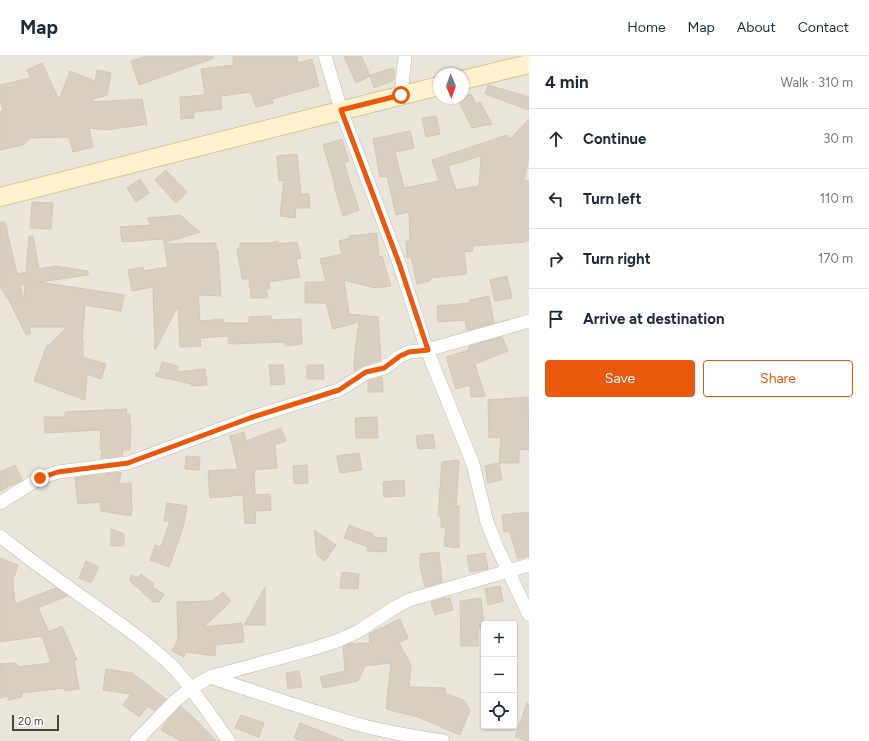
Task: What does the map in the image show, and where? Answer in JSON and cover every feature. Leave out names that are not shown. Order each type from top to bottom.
[{"type":"street","points":[[325,56],[341,110],[399,263],[428,350],[473,464],[488,522],[529,615]]},
{"type":"street","points":[[401,95],[405,56]]},
{"type":"street","points":[[469,79],[529,64]]},
{"type":"street","points":[[0,197],[433,87]]},
{"type":"street","points":[[0,503],[40,478],[58,472],[128,463],[250,418],[339,390],[366,372],[384,368],[400,356],[409,352],[428,350],[529,321]]},
{"type":"street","points":[[0,536],[40,568],[136,636],[172,667],[191,688],[229,741]]},
{"type":"street","points":[[136,741],[175,701],[191,688],[210,677],[337,641],[357,632],[409,600],[529,565]]},
{"type":"street","points":[[210,677],[272,698],[368,726],[401,734],[443,741]]},
{"type":"shaded area","points":[[0,56],[529,56],[529,741],[0,741]]},
{"type":"building","points":[[147,56],[213,56],[214,58],[139,85],[131,61]]},
{"type":"building","points":[[233,56],[297,56],[298,63],[312,59],[319,86],[272,99],[273,103],[256,107],[251,92],[221,96],[222,109],[194,112],[194,118],[181,119],[180,97],[205,95],[201,69],[233,65]]},
{"type":"building","points":[[344,56],[361,56],[370,75],[393,68],[395,73],[394,80],[374,88],[370,76],[356,83]]},
{"type":"building","points":[[42,63],[59,100],[70,71],[95,81],[97,70],[111,73],[107,95],[93,99],[93,102],[142,99],[147,124],[107,130],[89,128],[93,147],[73,152],[69,137],[30,138],[23,145],[0,150],[0,112],[3,111],[0,98],[0,85],[31,78],[27,70]]},
{"type":"building","points":[[488,85],[529,97],[529,110],[485,94]]},
{"type":"building","points":[[471,94],[476,104],[480,102],[492,124],[472,128],[460,104],[469,104],[469,95]]},
{"type":"building","points":[[436,116],[440,134],[426,137],[422,118]]},
{"type":"building","points":[[529,119],[529,157],[524,180],[529,181],[529,241],[472,246],[473,251],[464,252],[467,274],[430,278],[430,281],[417,284],[411,257],[407,258],[406,241],[410,241],[409,212],[396,215],[387,176],[380,177],[373,139],[410,131],[414,148],[395,152],[404,188],[439,181],[432,160],[507,135],[510,139]],"holes":[[[481,156],[479,186],[456,190],[448,166]]]},
{"type":"building","points":[[342,139],[349,161],[344,163],[359,210],[343,216],[323,145]]},
{"type":"building","points":[[297,154],[301,194],[309,194],[310,208],[296,208],[295,218],[280,216],[284,180],[279,181],[277,156]]},
{"type":"building","points":[[166,170],[187,192],[176,203],[155,180]]},
{"type":"building","points":[[140,179],[149,193],[136,202],[127,188]]},
{"type":"building","points":[[32,202],[53,203],[51,229],[30,228]]},
{"type":"building","points":[[180,215],[200,232],[164,243],[163,239],[122,242],[120,227],[151,225],[147,218]]},
{"type":"building","points":[[0,222],[5,222],[17,274],[26,272],[29,236],[33,236],[39,269],[55,266],[88,271],[88,275],[39,282],[124,295],[121,311],[85,305],[82,340],[83,357],[106,364],[101,379],[87,374],[85,400],[34,381],[47,345],[49,345],[67,327],[29,327],[31,333],[26,335],[10,302],[0,287]],"holes":[[[20,284],[25,284],[24,302]]]},
{"type":"building","points":[[377,233],[379,257],[382,256],[391,286],[375,288],[344,280],[349,314],[378,317],[381,360],[364,365],[354,371],[354,358],[359,322],[333,329],[326,303],[305,303],[305,282],[326,282],[320,259],[342,254],[339,241],[350,238],[349,236]]},
{"type":"building","points":[[278,241],[278,244],[297,242],[301,258],[296,259],[300,277],[269,282],[270,289],[266,289],[268,298],[251,298],[249,279],[242,279],[237,249],[240,248],[240,243],[271,243]]},
{"type":"building","points":[[216,243],[216,250],[218,250],[221,296],[198,295],[200,321],[223,319],[224,323],[249,323],[249,317],[271,316],[271,320],[301,319],[302,344],[285,346],[285,342],[229,344],[228,336],[200,338],[201,346],[180,347],[178,306],[155,350],[153,287],[132,291],[128,270],[143,267],[144,271],[168,267],[164,244]]},
{"type":"building","points":[[507,276],[512,298],[495,301],[490,280]]},
{"type":"building","points":[[489,296],[494,323],[467,330],[465,320],[438,322],[437,306],[470,303],[470,300]]},
{"type":"building","points":[[502,337],[508,351],[475,364],[485,396],[471,397],[470,385],[456,389],[446,357],[469,350],[469,346]]},
{"type":"building","points":[[162,362],[178,366],[177,372],[205,369],[207,385],[192,386],[191,384],[156,376],[156,373],[159,373]]},
{"type":"building","points":[[269,365],[283,365],[285,384],[271,385]]},
{"type":"building","points":[[307,365],[323,365],[324,379],[307,379]]},
{"type":"building","points":[[382,377],[383,392],[368,392],[368,381]]},
{"type":"building","points":[[528,397],[529,450],[519,449],[519,463],[499,463],[501,437],[489,438],[488,400]]},
{"type":"building","points":[[127,409],[126,414],[130,414],[130,426],[131,425],[130,450],[123,450],[122,456],[101,458],[101,430],[45,433],[44,417],[65,417],[65,412]]},
{"type":"building","points":[[377,417],[378,438],[356,438],[355,418]]},
{"type":"building","points":[[281,428],[286,441],[275,445],[277,468],[254,470],[255,495],[270,494],[271,510],[255,511],[256,523],[245,524],[243,495],[210,498],[208,471],[238,469],[230,436],[244,432],[246,441]]},
{"type":"building","points":[[433,434],[435,448],[418,449],[416,436]]},
{"type":"building","points":[[359,453],[362,470],[340,473],[337,456]]},
{"type":"building","points":[[186,456],[200,457],[199,470],[185,469]]},
{"type":"building","points":[[459,460],[456,506],[459,506],[459,548],[444,546],[446,527],[441,527],[441,516],[438,516],[442,462]]},
{"type":"building","points":[[499,463],[502,480],[488,483],[485,466]]},
{"type":"building","points":[[15,465],[22,480],[0,491],[0,472]]},
{"type":"building","points":[[307,465],[308,483],[294,484],[293,466]]},
{"type":"building","points":[[121,472],[119,484],[131,483],[131,516],[101,511],[100,502],[78,504],[75,478]]},
{"type":"building","points":[[404,480],[405,496],[384,497],[383,482]]},
{"type":"building","points":[[167,503],[187,506],[183,528],[169,567],[150,560],[155,545],[161,547],[170,521],[164,521]]},
{"type":"building","points":[[529,512],[529,556],[518,559],[509,531],[504,532],[502,515]]},
{"type":"building","points":[[349,525],[373,534],[372,537],[387,538],[386,552],[367,551],[368,547],[344,538]]},
{"type":"building","points":[[111,529],[124,534],[124,546],[111,546]]},
{"type":"building","points":[[314,530],[336,545],[325,561],[317,555]]},
{"type":"building","points":[[439,552],[442,582],[425,587],[420,566],[420,554]]},
{"type":"building","points":[[485,553],[488,569],[470,572],[467,556]]},
{"type":"building","points":[[0,558],[18,565],[13,580],[15,604],[56,588],[67,596],[38,608],[49,632],[62,626],[77,660],[74,660],[79,689],[65,691],[65,688],[21,693],[22,697],[8,700],[8,696],[0,698],[0,664],[16,663],[17,667],[51,663],[42,636],[0,642]]},
{"type":"building","points":[[86,561],[99,567],[91,583],[79,578]]},
{"type":"building","points":[[342,572],[359,574],[358,589],[340,588]]},
{"type":"building","points":[[141,574],[154,584],[152,587],[164,594],[159,602],[153,602],[129,580],[132,575],[137,578]]},
{"type":"building","points":[[500,586],[503,601],[488,605],[485,589]]},
{"type":"building","points":[[265,587],[265,625],[244,625]]},
{"type":"building","points":[[223,592],[231,601],[204,627],[242,623],[244,642],[216,645],[215,656],[186,652],[184,657],[172,651],[178,639],[177,602],[212,601]]},
{"type":"building","points":[[450,598],[453,610],[435,615],[431,602]]},
{"type":"building","points":[[481,598],[483,621],[481,621],[481,628],[478,628],[478,646],[461,646],[460,601]]},
{"type":"building","points":[[400,619],[408,638],[399,643],[411,665],[409,687],[445,688],[445,693],[465,701],[470,711],[460,735],[418,717],[386,709],[391,663],[364,666],[358,681],[323,688],[320,677],[345,671],[343,647],[349,644],[370,643],[369,634]]},
{"type":"building","points":[[106,669],[132,673],[166,699],[154,711],[148,706],[139,717],[123,705],[131,694],[103,690]]},
{"type":"building","points":[[299,671],[302,687],[288,689],[286,673]]},
{"type":"building","points":[[527,703],[529,704],[529,741],[515,737]]},
{"type":"building","points":[[181,706],[216,741],[181,741],[161,730],[166,722]]},
{"type":"building","points":[[241,715],[264,723],[259,737],[235,728]]},
{"type":"building","points":[[300,723],[343,741],[302,741],[294,738]]},
{"type":"route","points":[[40,478],[58,472],[81,468],[128,463],[189,442],[250,418],[339,390],[366,372],[384,368],[400,356],[409,352],[428,350],[399,263],[341,110],[401,95]]}]
